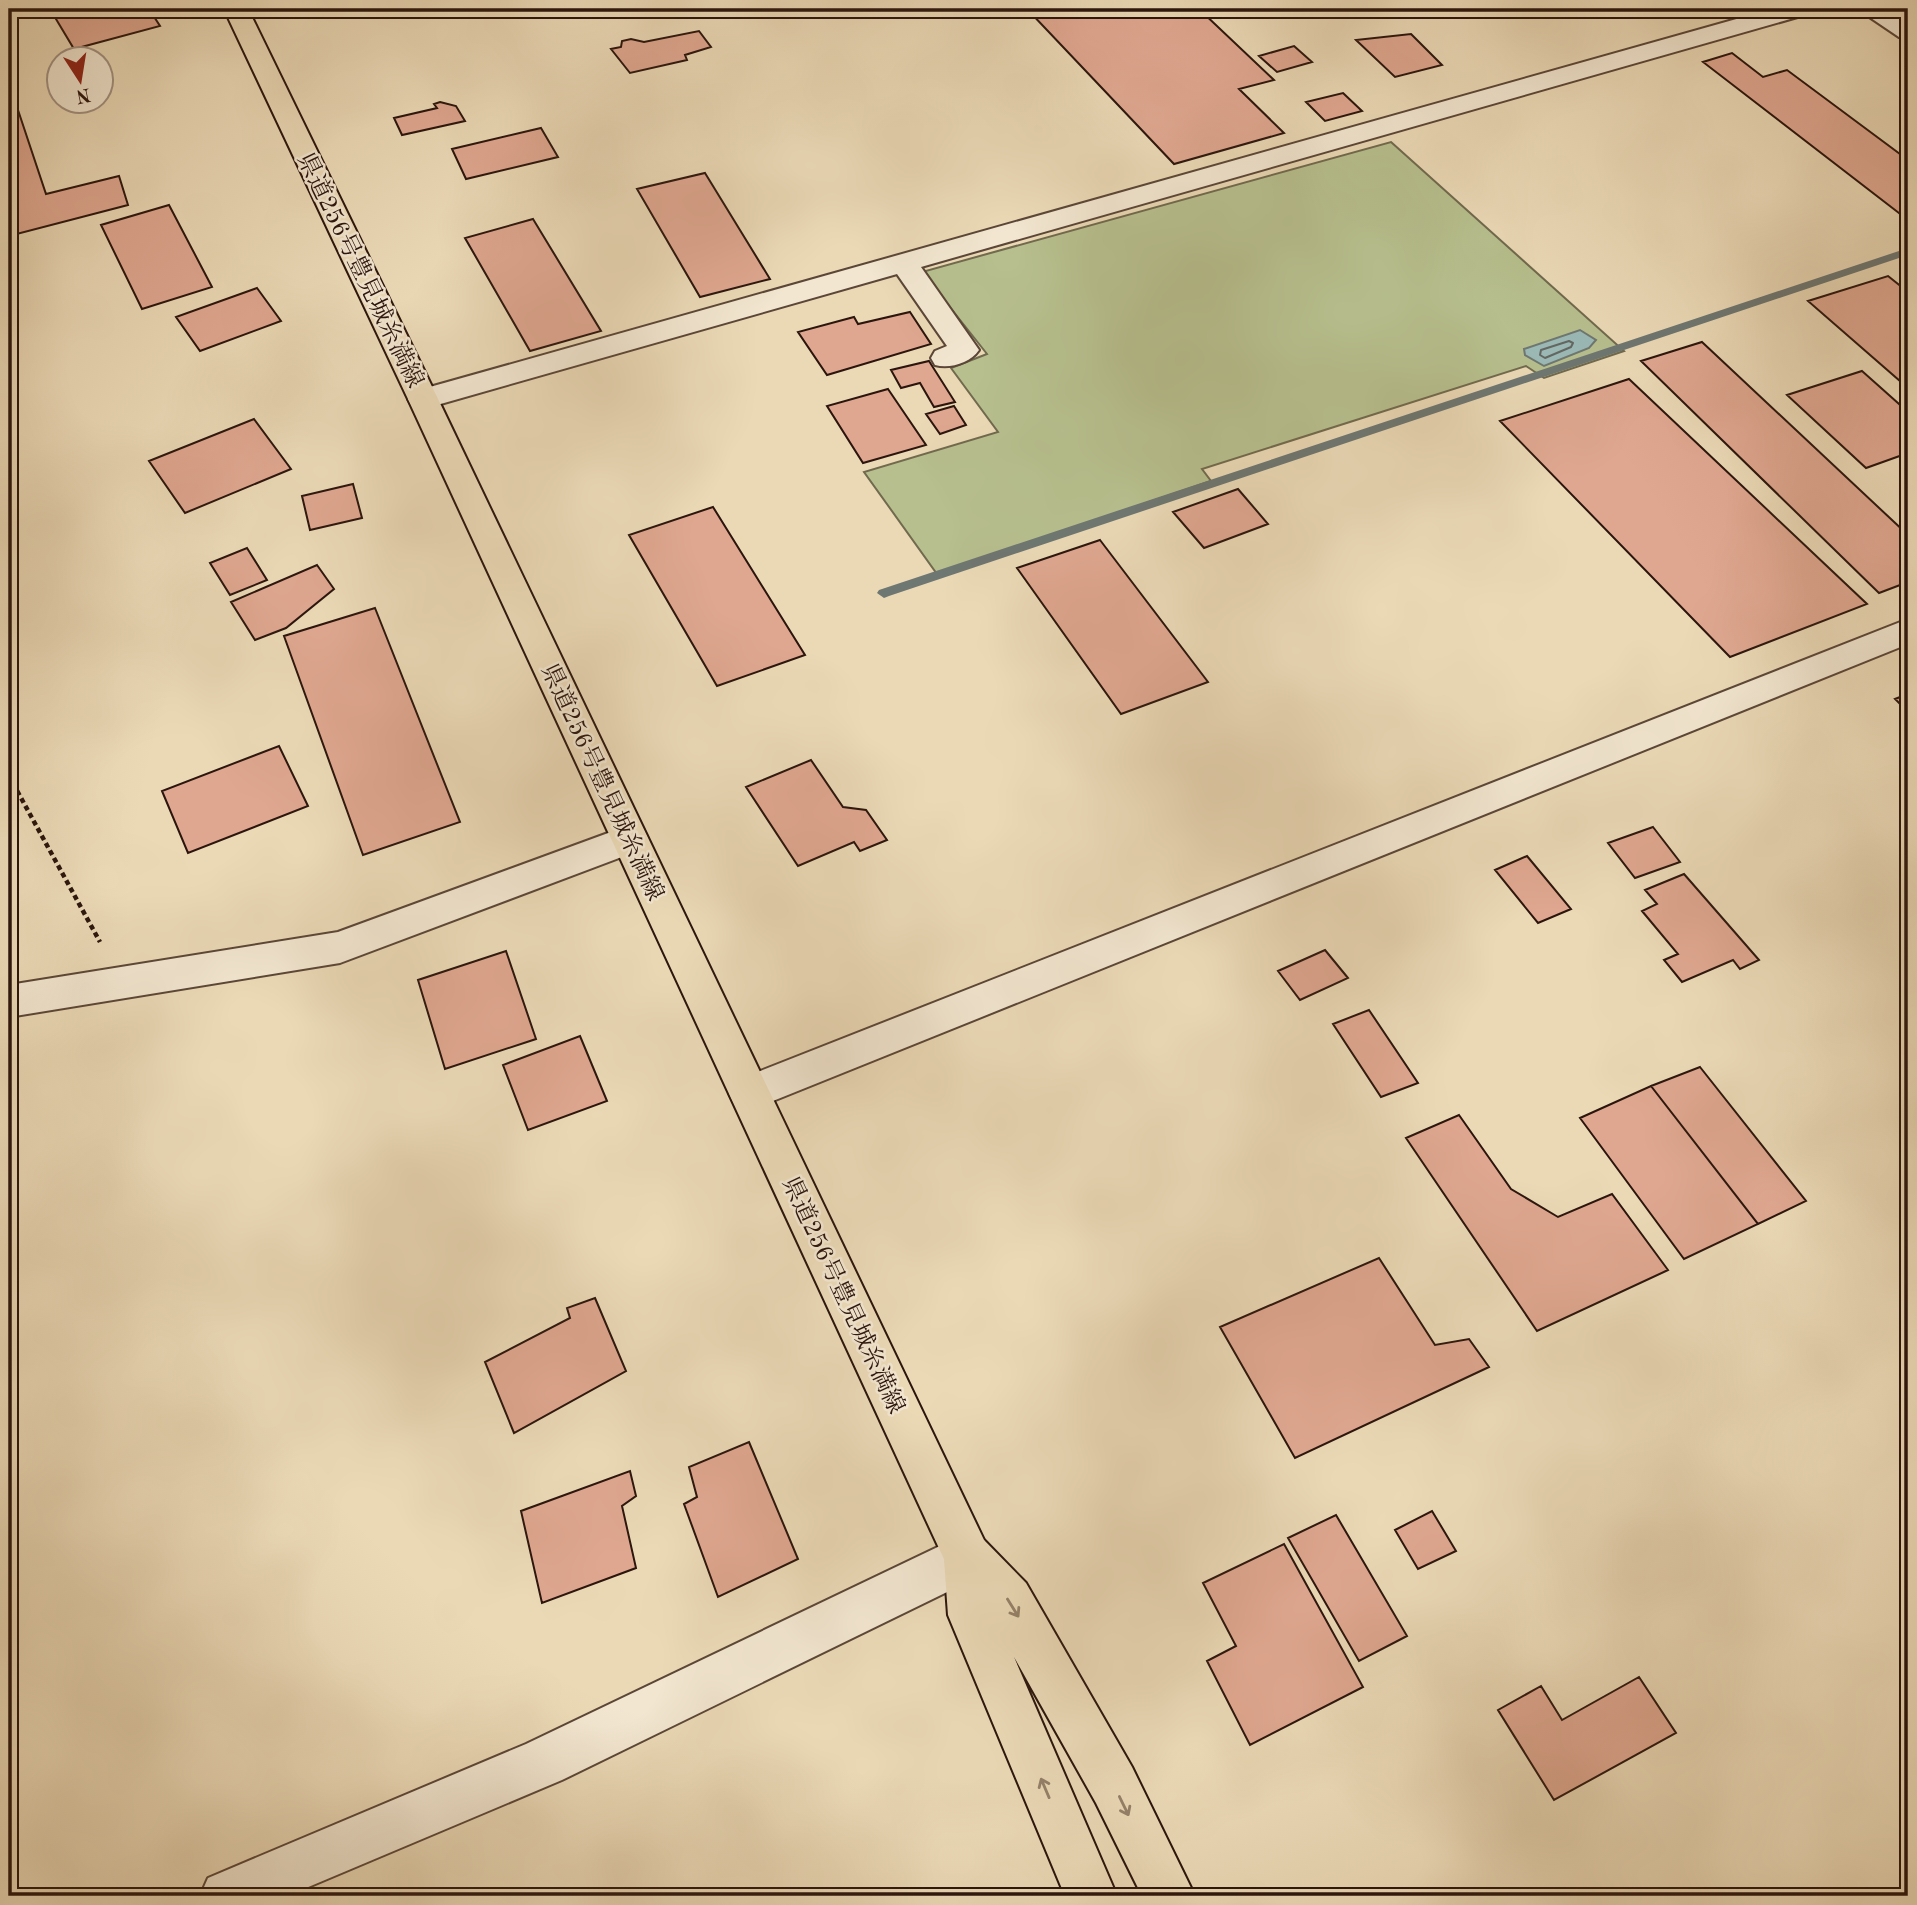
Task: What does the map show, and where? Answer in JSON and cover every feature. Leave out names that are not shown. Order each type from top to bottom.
[{"type":"main road","name":"県道256号豊見城糸満線","points":[[236,9],[423,399],[968,1557],[1009,1600],[1114,1785],[1168,1896]]},
{"type":"main road","name":"県道256号豊見城糸満線","points":[[968,1557],[972,1615],[1091,1896]]},
{"type":"street","points":[[423,399],[1799,9]]},
{"type":"street","points":[[1874,9],[1908,32]]},
{"type":"street","points":[[904,263],[964,350],[946,358]]},
{"type":"street","points":[[748,1093],[1908,631]]},
{"type":"street","points":[[9,1001],[340,947],[630,839]]},
{"type":"street","points":[[226,1896],[544,1762],[968,1557]]},
{"type":"path","points":[[9,776],[122,982]]},
{"type":"green space","points":[[1391,142],[1624,351],[1544,378],[1526,366],[1202,469],[1211,481],[937,574],[864,472],[998,432],[951,368],[987,354],[922,272]]},
{"type":"water","points":[[1580,330],[1596,340],[1589,348],[1544,366],[1525,355],[1524,349]]},
{"type":"building","points":[[50,9],[149,9],[160,26],[85,46],[72,46]]},
{"type":"building","points":[[1027,9],[1199,9],[1274,80],[1239,89],[1284,133],[1174,164]]},
{"type":"building","points":[[699,31],[711,47],[685,55],[687,60],[630,73],[611,49],[621,47],[622,41],[631,39],[644,42]]},
{"type":"building","points":[[1411,34],[1442,65],[1395,77],[1356,40]]},
{"type":"building","points":[[1294,46],[1312,62],[1277,72],[1259,56]]},
{"type":"building","points":[[1732,53],[1763,77],[1787,70],[1908,160],[1908,220],[1703,62]]},
{"type":"building","points":[[9,83],[46,194],[119,176],[128,205],[9,236]]},
{"type":"building","points":[[1343,93],[1362,111],[1325,121],[1306,102]]},
{"type":"building","points":[[440,102],[456,106],[465,121],[402,135],[394,118],[437,108],[434,104]]},
{"type":"building","points":[[541,128],[558,157],[466,179],[452,149]]},
{"type":"building","points":[[705,173],[770,279],[700,297],[637,189]]},
{"type":"building","points":[[169,205],[212,287],[142,309],[101,225]]},
{"type":"building","points":[[533,219],[601,331],[530,351],[465,238]]},
{"type":"building","points":[[1888,276],[1908,292],[1908,388],[1808,301]]},
{"type":"building","points":[[257,288],[281,321],[200,351],[176,317]]},
{"type":"building","points":[[910,312],[931,344],[827,375],[798,332],[854,317],[858,324]]},
{"type":"building","points":[[1702,342],[1908,535],[1908,582],[1879,593],[1641,361]]},
{"type":"building","points":[[929,361],[955,402],[934,407],[920,383],[901,388],[891,370]]},
{"type":"building","points":[[1862,371],[1908,412],[1908,453],[1866,468],[1787,395]]},
{"type":"building","points":[[1629,379],[1867,604],[1730,657],[1500,421]]},
{"type":"building","points":[[888,389],[926,445],[863,463],[827,406]]},
{"type":"building","points":[[954,406],[966,425],[940,434],[926,414]]},
{"type":"building","points":[[254,419],[291,469],[185,513],[149,461]]},
{"type":"building","points":[[353,484],[362,518],[310,530],[302,496]]},
{"type":"building","points":[[1238,489],[1268,524],[1204,548],[1173,512]]},
{"type":"building","points":[[713,507],[805,655],[717,686],[629,535]]},
{"type":"building","points":[[1100,540],[1208,682],[1121,714],[1017,568]]},
{"type":"building","points":[[247,548],[267,580],[230,595],[210,563]]},
{"type":"building","points":[[317,565],[334,589],[286,628],[255,640],[231,602]]},
{"type":"building","points":[[375,608],[460,822],[363,855],[284,636]]},
{"type":"building","points":[[1908,694],[1908,712],[1895,699]]},
{"type":"building","points":[[279,746],[308,806],[188,853],[162,791]]},
{"type":"building","points":[[811,760],[843,807],[866,810],[887,840],[860,851],[854,842],[798,866],[746,787]]},
{"type":"building","points":[[1653,827],[1680,862],[1635,878],[1608,843]]},
{"type":"building","points":[[1527,856],[1571,909],[1538,923],[1495,870]]},
{"type":"building","points":[[1684,874],[1759,960],[1740,969],[1733,960],[1682,982],[1664,960],[1678,954],[1642,911],[1657,904],[1645,890]]},
{"type":"building","points":[[1325,950],[1348,978],[1300,1000],[1278,971]]},
{"type":"building","points":[[506,951],[536,1039],[445,1069],[418,980]]},
{"type":"building","points":[[1369,1010],[1418,1083],[1381,1097],[1333,1024]]},
{"type":"building","points":[[580,1036],[607,1101],[528,1130],[503,1065]]},
{"type":"building","points":[[1700,1067],[1806,1201],[1758,1224],[1651,1086]]},
{"type":"building","points":[[1651,1086],[1758,1224],[1684,1259],[1580,1118]]},
{"type":"building","points":[[1459,1115],[1511,1189],[1558,1217],[1612,1194],[1668,1270],[1537,1331],[1406,1138]]},
{"type":"building","points":[[1379,1258],[1435,1345],[1469,1339],[1489,1367],[1295,1458],[1220,1327]]},
{"type":"building","points":[[595,1298],[626,1371],[514,1433],[485,1362],[570,1318],[567,1308]]},
{"type":"building","points":[[749,1442],[798,1559],[718,1597],[684,1504],[697,1497],[689,1467]]},
{"type":"building","points":[[630,1471],[636,1496],[622,1506],[636,1568],[542,1603],[521,1511]]},
{"type":"building","points":[[1432,1511],[1456,1551],[1418,1569],[1395,1530]]},
{"type":"building","points":[[1336,1515],[1407,1636],[1359,1661],[1288,1538]]},
{"type":"building","points":[[1284,1544],[1363,1687],[1250,1745],[1207,1661],[1236,1646],[1203,1583]]},
{"type":"building","points":[[1639,1677],[1676,1733],[1554,1800],[1498,1710],[1541,1686],[1562,1720]]},
{"type":"waterway","points":[[884,593],[1908,251]]}]
